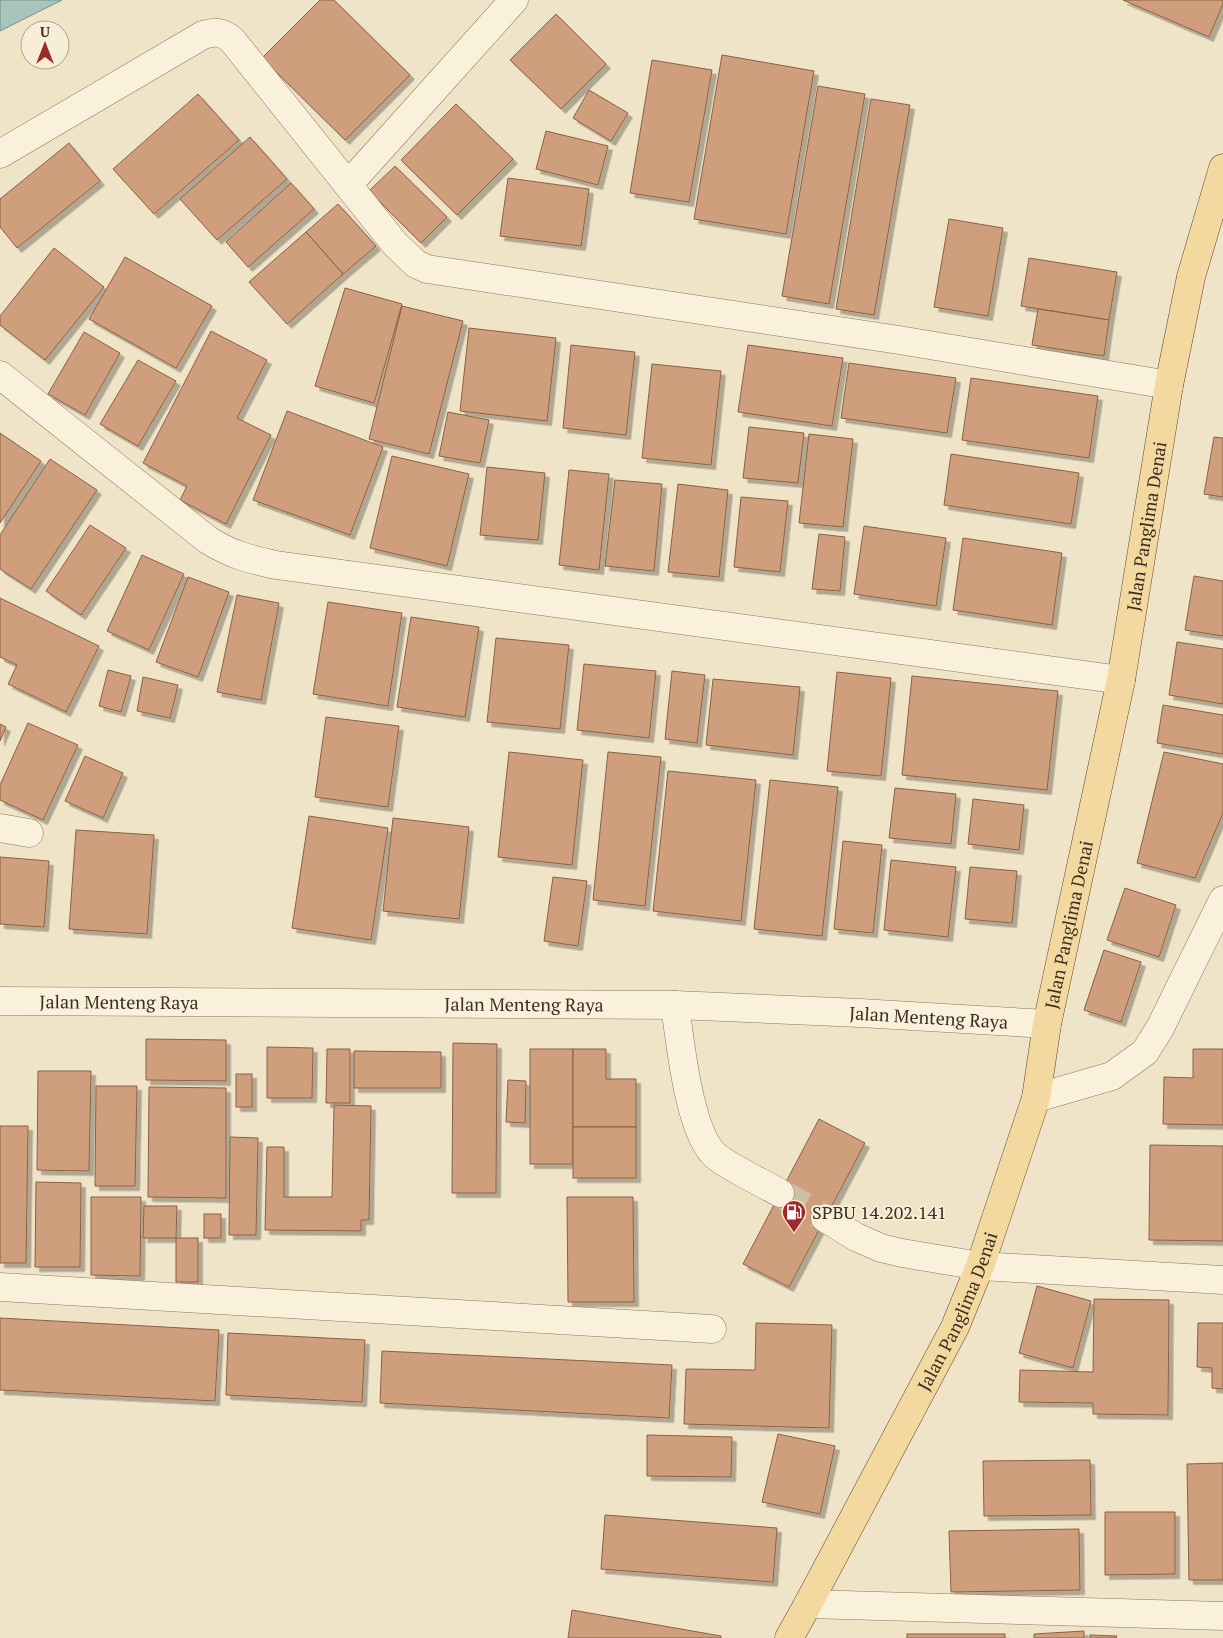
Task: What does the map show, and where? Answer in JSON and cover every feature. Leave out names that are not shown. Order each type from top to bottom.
[{"type":"main road","name":"Jalan Panglima Denai","points":[[789,1638],[955,1327],[980,1266],[1036,1098],[1047,1024],[1121,680],[1169,385],[1191,277],[1223,168]]},
{"type":"street","points":[[348,185],[514,0]]},
{"type":"street","points":[[0,154],[203,35],[210,32],[220,32],[226,34],[232,40],[406,255],[416,264],[427,269],[900,340],[1169,385]]},
{"type":"street","points":[[0,375],[208,540],[226,551],[247,559],[295,568],[1121,680]]},
{"type":"street","points":[[0,828],[29,833]]},
{"type":"street","points":[[1036,1098],[1112,1076],[1145,1052],[1213,940],[1223,900]]},
{"type":"street","name":"Jalan Menteng Raya","points":[[0,1001],[675,1005],[1047,1024]]},
{"type":"street","points":[[675,1005],[692,1110],[703,1138],[715,1156],[780,1193]]},
{"type":"street","points":[[825,1218],[856,1237],[881,1248],[980,1266],[1223,1280]]},
{"type":"street","points":[[0,1287],[712,1329]]},
{"type":"street","points":[[808,1604],[1223,1616]]},
{"type":"water","points":[[0,0],[62,0],[20,20],[0,31]]},
{"type":"building","points":[[320,0],[334,0],[410,75],[345,140],[262,58]]},
{"type":"building","points":[[1123,0],[1223,0],[1223,4],[1209,37]]},
{"type":"building","points":[[556,14],[606,64],[561,109],[510,60]]},
{"type":"building","points":[[722,55],[814,71],[786,234],[694,219]]},
{"type":"building","points":[[652,60],[712,70],[689,202],[630,193]]},
{"type":"building","points":[[818,86],[865,94],[829,304],[782,296]]},
{"type":"building","points":[[589,90],[628,113],[611,141],[573,118]]},
{"type":"building","points":[[198,94],[239,140],[154,214],[113,169]]},
{"type":"building","points":[[871,99],[910,105],[874,315],[836,309]]},
{"type":"building","points":[[456,104],[513,159],[457,215],[401,160]]},
{"type":"building","points":[[546,131],[608,146],[598,185],[536,169]]},
{"type":"building","points":[[250,137],[287,179],[217,240],[180,199]]},
{"type":"building","points":[[69,143],[100,181],[17,248],[0,227],[0,199]]},
{"type":"building","points":[[395,166],[447,217],[421,243],[369,191]]},
{"type":"building","points":[[508,178],[589,189],[581,246],[500,236]]},
{"type":"building","points":[[291,183],[314,209],[248,267],[226,242]]},
{"type":"building","points":[[338,204],[376,246],[343,274],[306,232]]},
{"type":"building","points":[[949,219],[1003,228],[988,316],[934,307]]},
{"type":"building","points":[[306,232],[343,274],[287,324],[249,282]]},
{"type":"building","points":[[54,248],[104,287],[45,360],[0,325],[0,316]]},
{"type":"building","points":[[125,257],[212,306],[176,368],[89,319]]},
{"type":"building","points":[[1029,258],[1117,272],[1109,320],[1021,306]]},
{"type":"building","points":[[345,288],[402,304],[374,403],[315,386]]},
{"type":"building","points":[[402,306],[463,321],[429,454],[369,439]]},
{"type":"building","points":[[1038,309],[1109,320],[1104,356],[1032,345]]},
{"type":"building","points":[[469,328],[556,338],[547,421],[460,411]]},
{"type":"building","points":[[211,331],[267,360],[237,418],[271,435],[226,524],[180,500],[187,486],[143,463]]},
{"type":"building","points":[[84,332],[120,353],[85,415],[48,394]]},
{"type":"building","points":[[571,345],[635,352],[626,435],[563,428]]},
{"type":"building","points":[[748,345],[843,358],[832,426],[738,412]]},
{"type":"building","points":[[138,360],[176,381],[138,446],[100,424]]},
{"type":"building","points":[[849,363],[956,378],[947,433],[841,418]]},
{"type":"building","points":[[652,364],[721,371],[711,465],[642,458]]},
{"type":"building","points":[[971,378],[1098,396],[1089,458],[962,440]]},
{"type":"building","points":[[287,411],[383,447],[350,535],[253,500]]},
{"type":"building","points":[[448,412],[489,420],[480,463],[439,456]]},
{"type":"building","points":[[749,427],[804,433],[798,483],[743,478]]},
{"type":"building","points":[[0,433],[41,461],[0,523]]},
{"type":"building","points":[[809,434],[853,439],[843,527],[799,523]]},
{"type":"building","points":[[1214,437],[1223,438],[1223,497],[1204,494]]},
{"type":"building","points":[[951,454],[1079,473],[1071,524],[944,505]]},
{"type":"building","points":[[392,456],[469,474],[447,566],[370,548]]},
{"type":"building","points":[[50,459],[97,490],[31,589],[0,569],[0,535]]},
{"type":"building","points":[[487,467],[545,473],[538,540],[480,535]]},
{"type":"building","points":[[569,470],[609,474],[599,570],[559,565]]},
{"type":"building","points":[[615,480],[662,484],[654,571],[605,566]]},
{"type":"building","points":[[678,484],[728,490],[719,577],[668,572]]},
{"type":"building","points":[[741,497],[788,501],[780,572],[734,567]]},
{"type":"building","points":[[90,525],[126,548],[81,615],[46,591]]},
{"type":"building","points":[[864,526],[946,538],[936,606],[854,594]]},
{"type":"building","points":[[819,534],[845,537],[840,591],[812,589]]},
{"type":"building","points":[[963,538],[1062,553],[1052,625],[953,610]]},
{"type":"building","points":[[142,555],[184,574],[149,650],[107,631]]},
{"type":"building","points":[[1194,576],[1223,581],[1223,636],[1185,630]]},
{"type":"building","points":[[188,577],[229,592],[198,677],[156,662]]},
{"type":"building","points":[[237,595],[279,603],[261,700],[217,692]]},
{"type":"building","points":[[0,598],[99,646],[66,712],[8,684],[17,665],[0,657]]},
{"type":"building","points":[[328,602],[402,613],[388,706],[313,694]]},
{"type":"building","points":[[411,617],[479,627],[465,717],[397,707]]},
{"type":"building","points":[[496,638],[569,645],[560,729],[487,722]]},
{"type":"building","points":[[1177,642],[1223,649],[1223,704],[1169,695]]},
{"type":"building","points":[[584,664],[656,671],[649,738],[577,730]]},
{"type":"building","points":[[108,670],[131,676],[121,712],[99,706]]},
{"type":"building","points":[[672,671],[705,675],[697,743],[665,739]]},
{"type":"building","points":[[837,672],[891,678],[881,776],[827,771]]},
{"type":"building","points":[[912,676],[1058,691],[1047,790],[902,775]]},
{"type":"building","points":[[143,677],[178,685],[170,718],[137,711]]},
{"type":"building","points":[[713,679],[800,687],[793,755],[706,745]]},
{"type":"building","points":[[1163,705],[1223,715],[1223,754],[1157,743]]},
{"type":"building","points":[[326,717],[399,726],[388,807],[315,797]]},
{"type":"building","points":[[28,723],[78,745],[43,820],[0,800],[0,785]]},
{"type":"building","points":[[0,724],[6,727],[0,741]]},
{"type":"building","points":[[509,752],[583,760],[572,865],[498,857]]},
{"type":"building","points":[[608,752],[661,757],[645,906],[593,900]]},
{"type":"building","points":[[1164,752],[1223,764],[1223,813],[1195,878],[1137,863]]},
{"type":"building","points":[[85,756],[123,773],[103,818],[65,801]]},
{"type":"building","points":[[668,771],[756,780],[741,921],[653,911]]},
{"type":"building","points":[[770,780],[838,787],[822,936],[754,929]]},
{"type":"building","points":[[895,788],[956,794],[951,844],[889,838]]},
{"type":"building","points":[[973,799],[1024,805],[1019,850],[968,844]]},
{"type":"building","points":[[309,816],[388,828],[371,940],[292,928]]},
{"type":"building","points":[[393,818],[469,827],[459,919],[383,911]]},
{"type":"building","points":[[76,830],[154,835],[147,934],[69,929]]},
{"type":"building","points":[[843,841],[882,845],[873,933],[834,929]]},
{"type":"building","points":[[0,857],[49,861],[44,927],[0,924]]},
{"type":"building","points":[[891,860],[956,867],[948,937],[884,930]]},
{"type":"building","points":[[970,867],[1017,871],[1012,923],[965,919]]},
{"type":"building","points":[[553,877],[587,881],[578,946],[544,941]]},
{"type":"building","points":[[1125,888],[1176,905],[1159,957],[1107,940]]},
{"type":"building","points":[[1104,950],[1141,962],[1121,1022],[1084,1010]]},
{"type":"building","points":[[146,1039],[226,1040],[226,1081],[146,1080]]},
{"type":"building","points":[[453,1043],[497,1044],[496,1193],[452,1193]]},
{"type":"building","points":[[267,1047],[313,1048],[312,1098],[267,1098]]},
{"type":"building","points":[[327,1049],[350,1049],[350,1103],[326,1103]]},
{"type":"building","points":[[530,1049],[573,1049],[573,1164],[530,1164]]},
{"type":"building","points":[[573,1049],[606,1049],[606,1079],[636,1079],[636,1127],[573,1127]]},
{"type":"building","points":[[1193,1049],[1223,1049],[1223,1125],[1163,1124],[1164,1077],[1193,1078]]},
{"type":"building","points":[[354,1051],[441,1052],[441,1088],[354,1088]]},
{"type":"building","points":[[38,1071],[91,1071],[89,1171],[37,1170]]},
{"type":"building","points":[[236,1074],[252,1074],[252,1107],[236,1107]]},
{"type":"building","points":[[508,1080],[526,1081],[525,1123],[506,1122]]},
{"type":"building","points":[[96,1086],[137,1086],[135,1186],[95,1186]]},
{"type":"building","points":[[149,1087],[226,1088],[226,1198],[148,1197]]},
{"type":"building","points":[[334,1105],[371,1106],[369,1220],[361,1220],[361,1231],[265,1230],[267,1147],[284,1147],[284,1197],[332,1197]]},
{"type":"building","points":[[819,1119],[865,1143],[789,1287],[743,1264]]},
{"type":"building","points":[[0,1126],[28,1126],[26,1263],[0,1263]]},
{"type":"building","points":[[573,1127],[636,1127],[636,1178],[573,1178]]},
{"type":"building","points":[[230,1137],[258,1138],[256,1235],[229,1235]]},
{"type":"building","points":[[1150,1145],[1223,1146],[1223,1241],[1149,1240]]},
{"type":"building","points":[[36,1182],[81,1183],[80,1267],[35,1267]]},
{"type":"building","points":[[91,1197],[141,1197],[140,1276],[91,1275]]},
{"type":"building","points":[[567,1197],[633,1197],[634,1302],[568,1302]]},
{"type":"building","points":[[144,1206],[177,1206],[176,1238],[143,1238]]},
{"type":"building","points":[[204,1214],[221,1214],[221,1238],[204,1238]]},
{"type":"building","points":[[176,1238],[198,1238],[198,1282],[176,1282]]},
{"type":"building","points":[[1037,1286],[1091,1301],[1073,1368],[1019,1353]]},
{"type":"building","points":[[1094,1299],[1169,1300],[1168,1415],[1093,1414],[1093,1403],[1019,1402],[1020,1370],[1093,1372]]},
{"type":"building","points":[[0,1318],[219,1330],[215,1401],[0,1390]]},
{"type":"building","points":[[756,1323],[832,1325],[829,1428],[684,1424],[686,1369],[755,1370]]},
{"type":"building","points":[[1198,1323],[1223,1323],[1223,1389],[1212,1388],[1212,1368],[1197,1367]]},
{"type":"building","points":[[228,1333],[365,1340],[362,1402],[226,1395]]},
{"type":"building","points":[[382,1351],[672,1365],[669,1418],[380,1403]]},
{"type":"building","points":[[778,1434],[835,1446],[820,1514],[762,1502]]},
{"type":"building","points":[[647,1435],[732,1437],[731,1477],[647,1476]]},
{"type":"building","points":[[1090,1460],[1091,1515],[984,1516],[983,1461]]},
{"type":"building","points":[[1223,1463],[1223,1580],[1189,1580],[1187,1464]]},
{"type":"building","points":[[1105,1512],[1175,1512],[1175,1574],[1105,1575]]},
{"type":"building","points":[[605,1515],[777,1528],[773,1582],[601,1569]]},
{"type":"building","points":[[1079,1529],[1080,1590],[951,1592],[949,1531]]},
{"type":"building","points":[[572,1610],[721,1636],[721,1638],[568,1638]]},
{"type":"building","points":[[1084,1631],[1084,1638],[1034,1638],[1034,1634]]},
{"type":"building","points":[[907,1634],[1005,1634],[1005,1638],[907,1638]]},
{"type":"building","points":[[1090,1635],[1117,1636],[1116,1638],[1090,1638]]},
{"type":"tunnel","points":[[780,1193],[825,1218]]},
{"type":"place","name":"SPBU 14.202.141","points":[[794,1233]]}]
